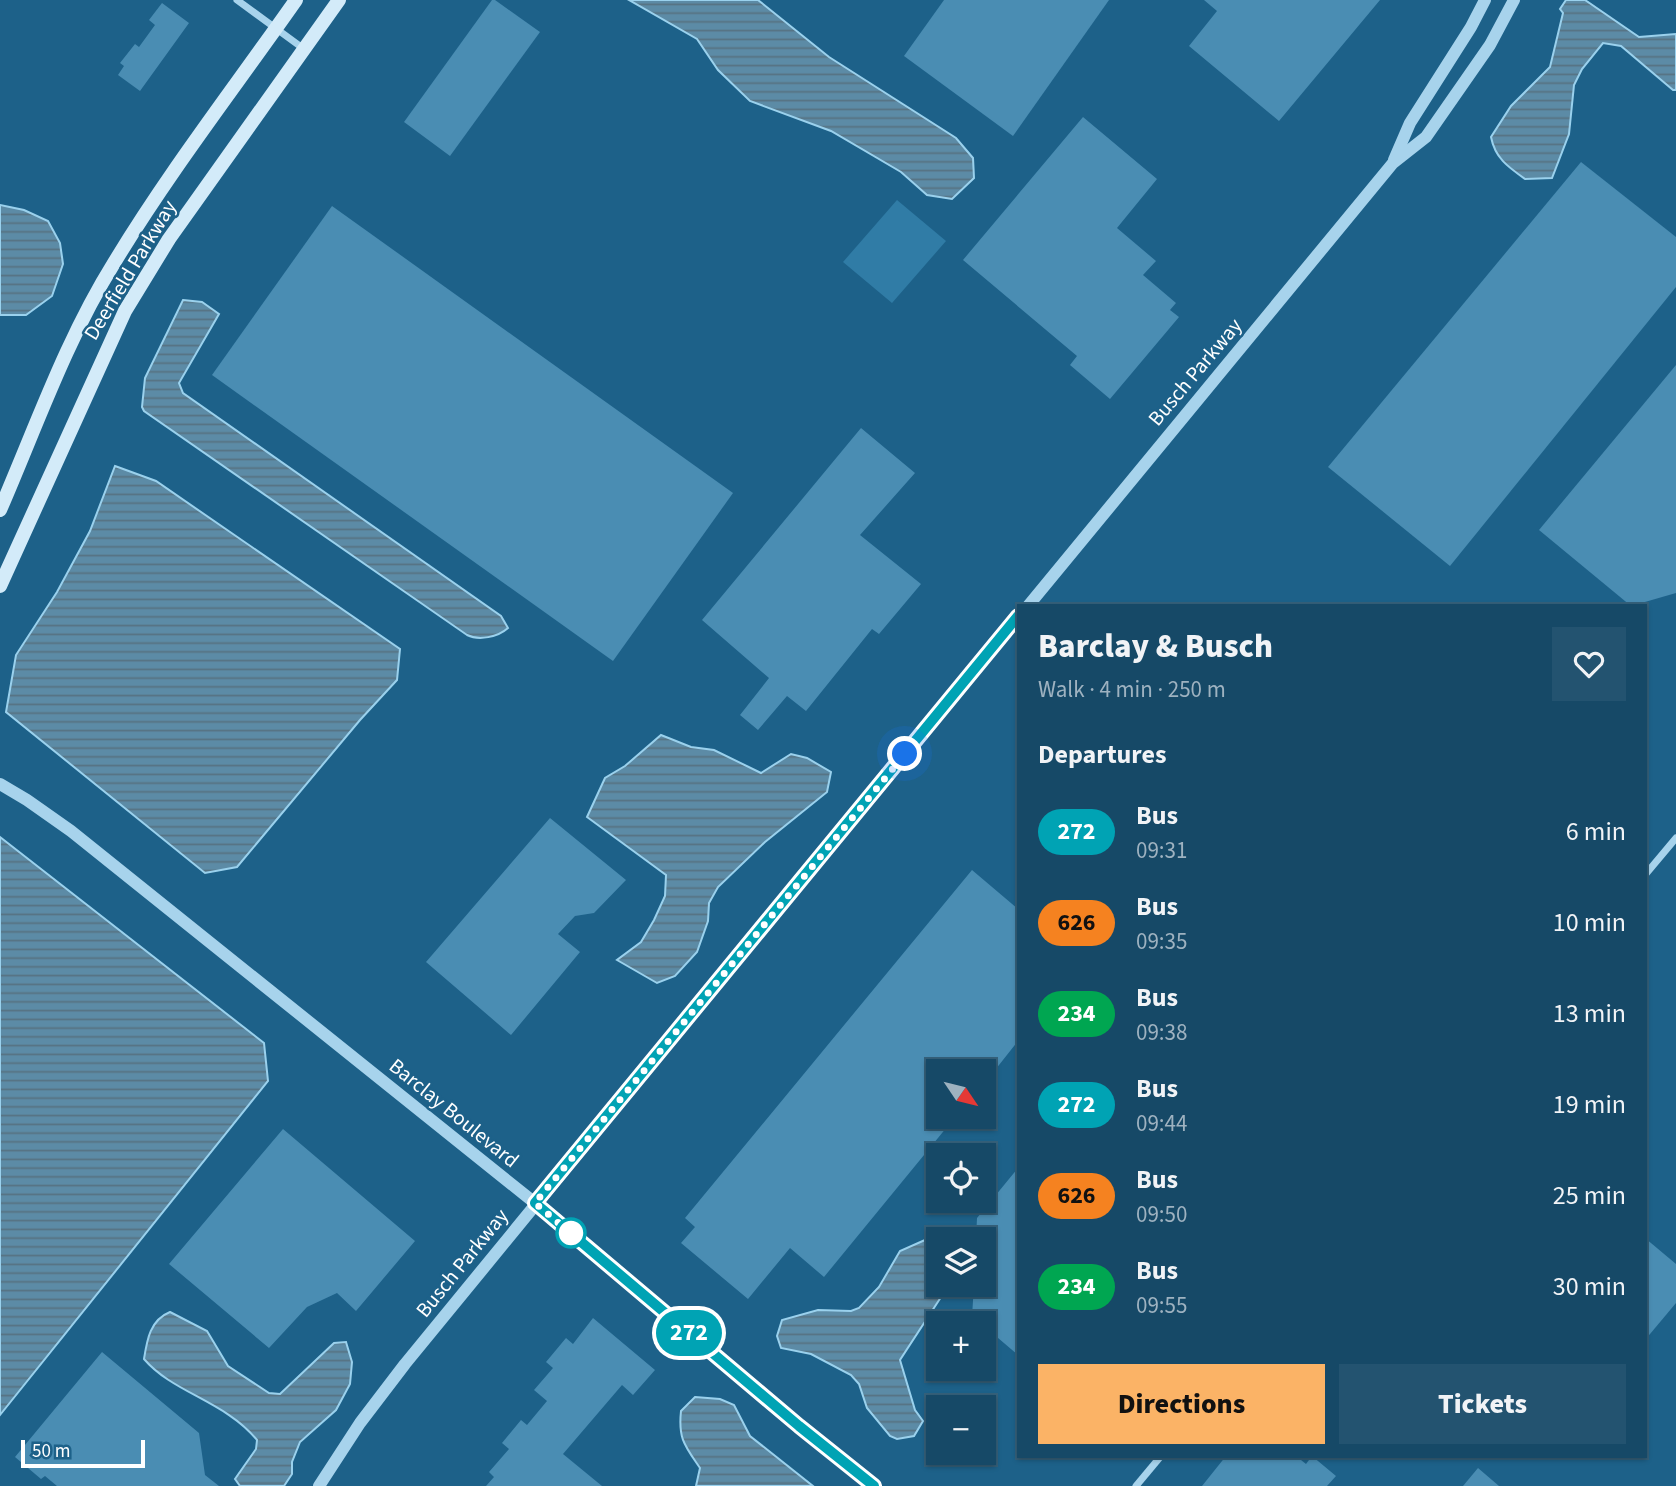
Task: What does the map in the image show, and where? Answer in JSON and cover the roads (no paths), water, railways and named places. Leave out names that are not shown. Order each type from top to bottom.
[{"type":"main road","name":"Deerfield Parkway","points":[[0,510],[60,368],[113,264],[296,0]]},
{"type":"main road","name":"Deerfield Parkway","points":[[0,586],[125,311],[169,239],[339,0]]},
{"type":"street","points":[[237,0],[304,49]]},
{"type":"street","name":"Busch Parkway","points":[[1393,163],[1410,123],[1471,27],[1485,0]]},
{"type":"street","name":"Busch Parkway","points":[[1030,604],[1393,163],[1426,137],[1490,45],[1514,0]]},
{"type":"street","name":"Busch Parkway","points":[[319,1486],[360,1423],[405,1364],[1017,617]]},
{"type":"street","name":"Barclay Boulevard","points":[[0,784],[71,831],[535,1203],[874,1486]]},
{"type":"street","points":[[1647,873],[1676,838]]},
{"type":"street","points":[[1136,1486],[1159,1458]]}]
